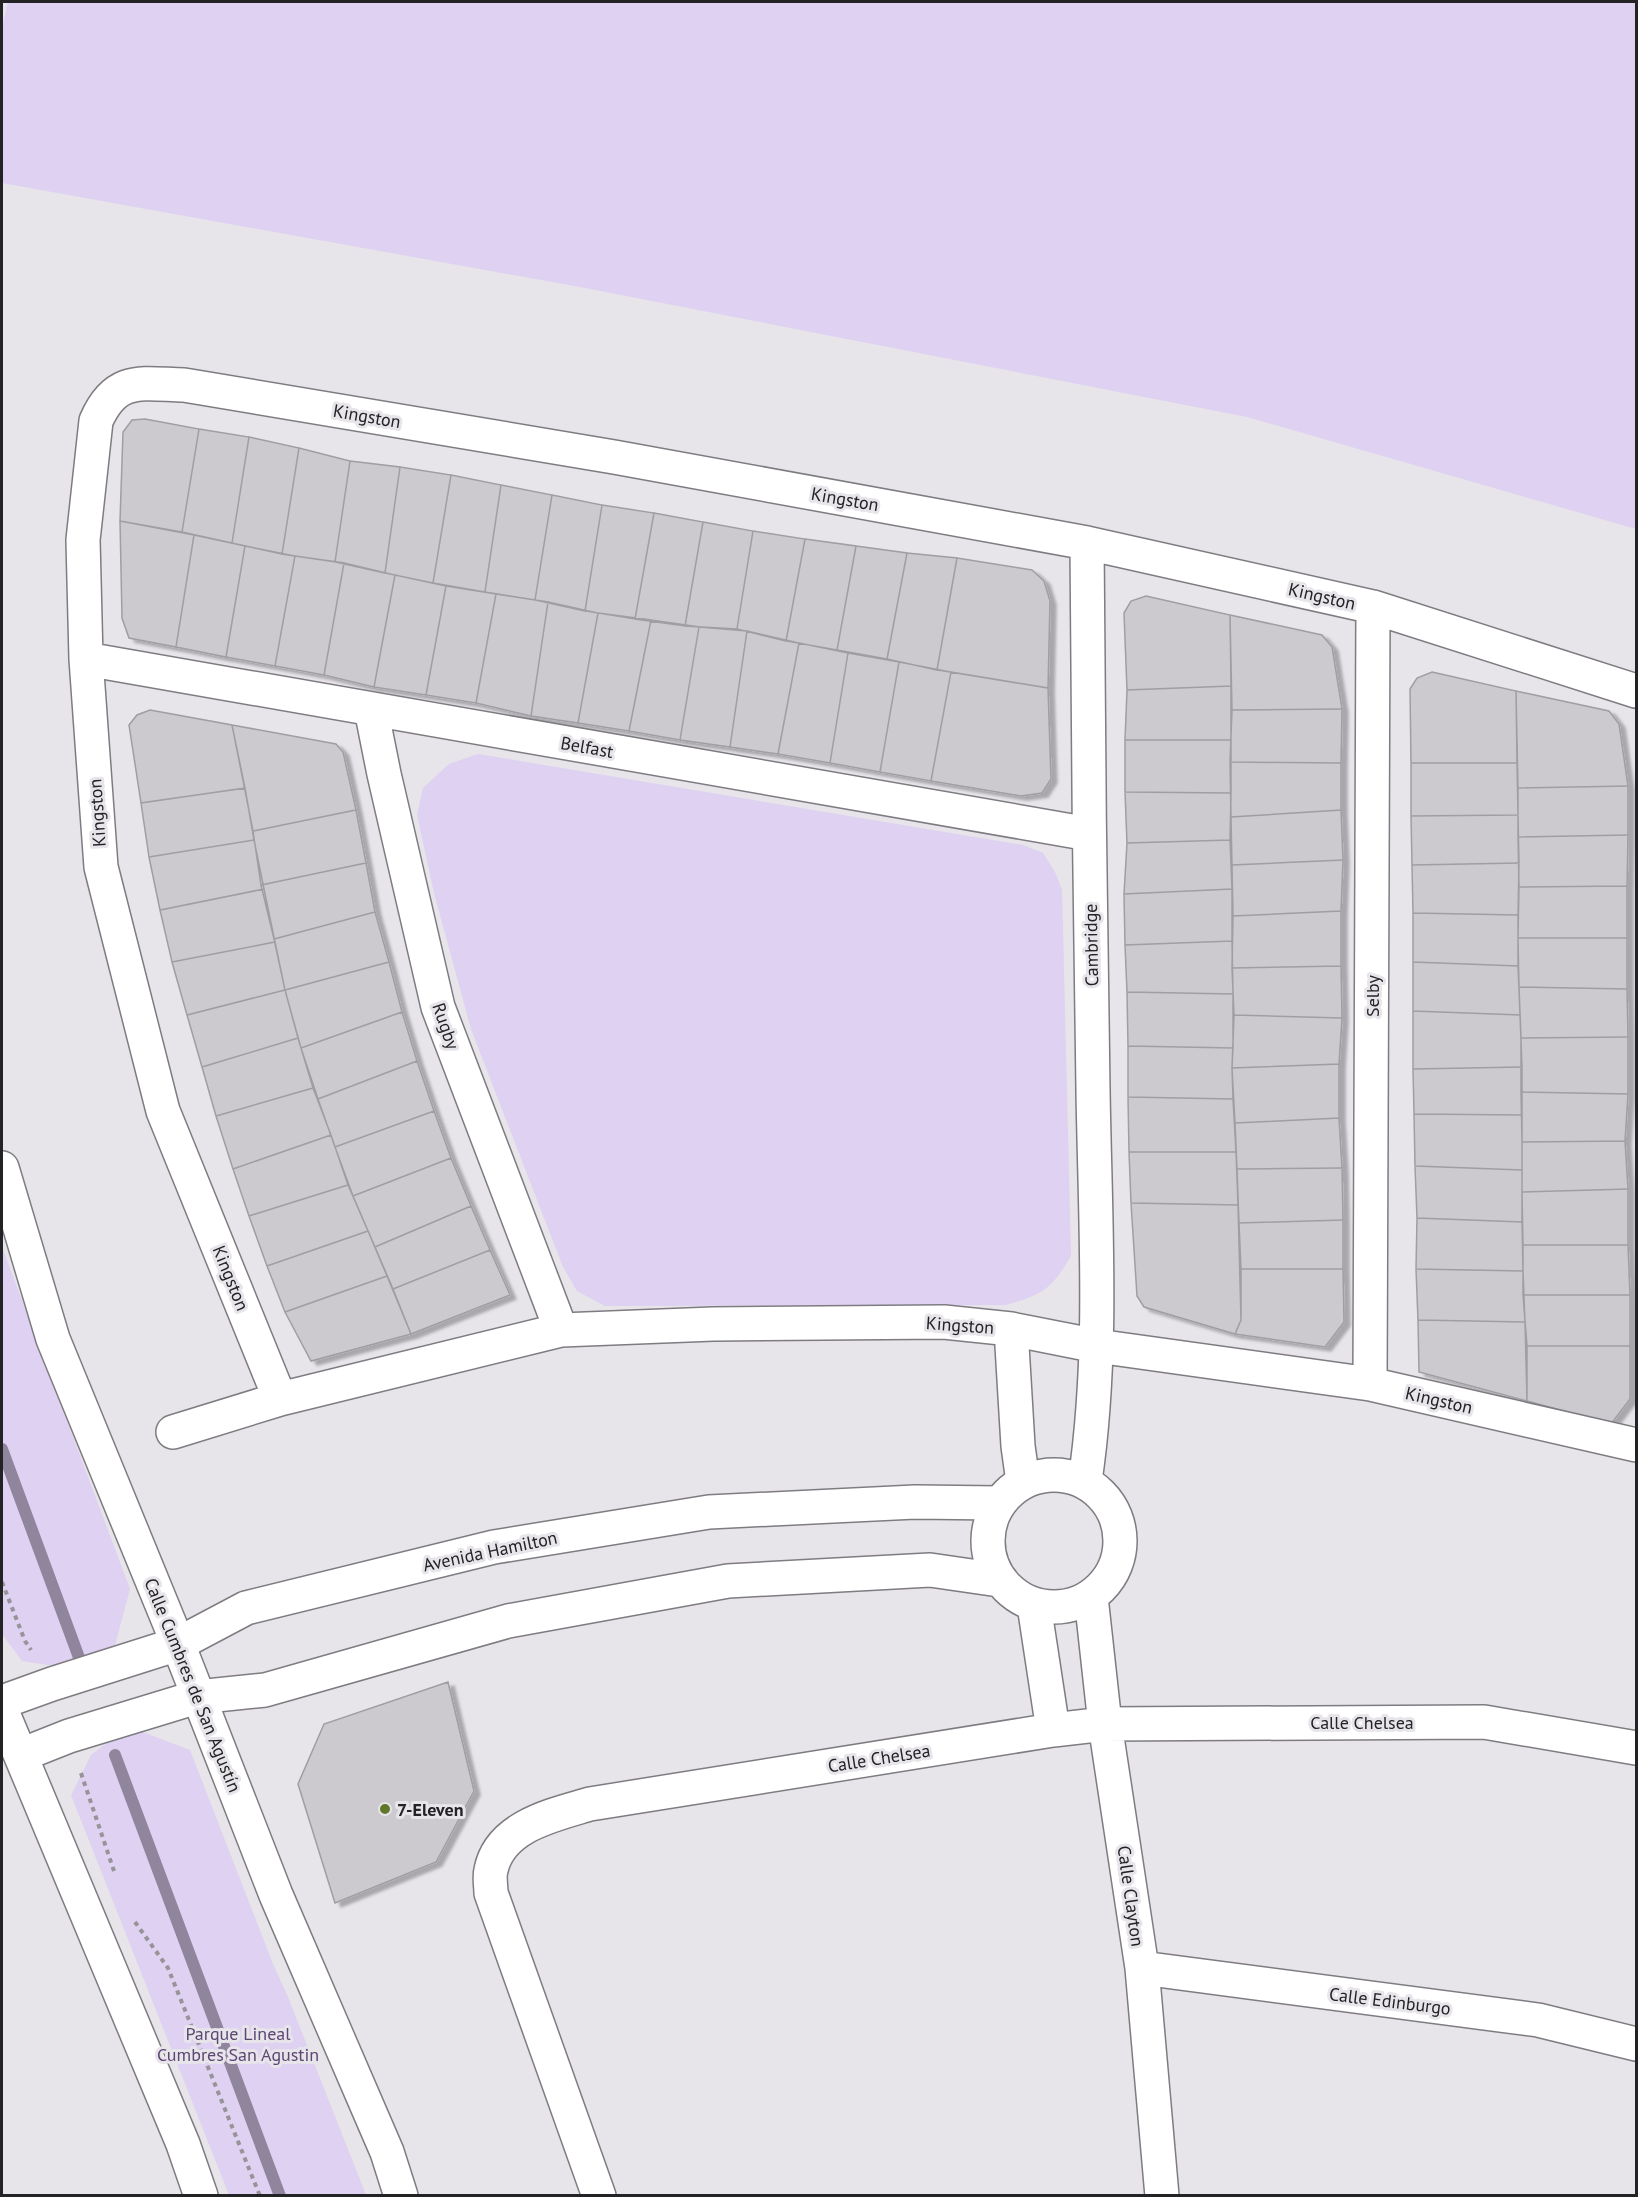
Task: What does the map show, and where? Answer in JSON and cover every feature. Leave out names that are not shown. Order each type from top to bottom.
[{"type":"street","name":"Kingston","points":[[280,1399],[163,1111],[101,867],[86,659],[83,540],[96,420],[102,407],[118,390],[135,383],[184,385],[579,451],[1088,543],[1373,608],[1636,690]]},
{"type":"street","name":"Cambridge","points":[[1085,1481],[1097,1346],[1089,834],[1088,543]]},
{"type":"street","name":"Selby","points":[[1370,1384],[1373,608]]},
{"type":"street","name":"Belfast","points":[[86,659],[1089,834]]},
{"type":"street","name":"Rugby","points":[[371,709],[438,1007],[561,1330]]},
{"type":"street","name":"Calle Cumbres de San Agustín","points":[[2,1168],[53,1339],[178,1644],[276,1895],[387,2152],[401,2196]]},
{"type":"street","name":"Kingston","points":[[173,1432],[280,1399],[561,1330],[713,1324],[944,1322],[1011,1329],[1097,1346],[1370,1384],[1636,1444]]},
{"type":"street","points":[[1011,1329],[1018,1446],[1023,1482]]},
{"type":"street","points":[[1054,1474],[1085,1481],[1111,1505],[1122,1537],[1114,1572],[1091,1598],[1064,1607],[1034,1605],[1015,1595],[999,1580],[989,1555],[989,1528],[999,1503],[1023,1482],[1054,1474]]},
{"type":"street","name":"Avenida Hamilton","points":[[2,1702],[178,1644],[246,1608],[494,1547],[709,1512],[915,1502],[999,1503]]},
{"type":"street","points":[[21,1755],[69,1736],[197,1697],[265,1690],[508,1621],[728,1581],[930,1570],[999,1580]]},
{"type":"street","name":"Calle Clayton","points":[[1091,1598],[1106,1724],[1142,1968],[1162,2196]]},
{"type":"street","points":[[1034,1605],[1053,1730]]},
{"type":"street","points":[[2,1711],[183,2144],[201,2196]]},
{"type":"street","name":"Calle Chelsea","points":[[598,2196],[491,1893],[490,1870],[501,1847],[517,1832],[543,1818],[590,1804],[1053,1730],[1106,1724],[1484,1722],[1636,1748]]},
{"type":"street","name":"Calle Edinburgo","points":[[1142,1968],[1538,2020],[1636,2044]]},
{"type":"path","points":[[2,1582],[25,1641],[52,1684]]},
{"type":"path","points":[[69,1736],[116,1878]]},
{"type":"path","points":[[134,1921],[168,1968],[260,2196]]},
{"type":"green space","points":[[8,2],[1636,2],[1636,529],[1247,417],[580,287],[2,183],[2,28]]},
{"type":"green space","points":[[478,754],[1023,845],[1043,853],[1055,872],[1062,890],[1071,1256],[1051,1284],[1038,1294],[1006,1305],[605,1306],[577,1291],[563,1267],[471,1029],[434,893],[417,815],[423,788],[449,764]]},
{"type":"green space","points":[[2,1247],[130,1589],[115,1645],[91,1664],[61,1667],[22,1661],[2,1634]]},
{"type":"green space","name":"Parque Lineal Cumbres San Agustin","points":[[137,1730],[190,1750],[366,2195],[229,2195],[71,1795],[91,1755],[118,1734]]},
{"type":"building","points":[[145,419],[199,429],[182,532],[120,521],[123,432],[132,420]]},
{"type":"building","points":[[199,429],[249,437],[232,543],[182,532]]},
{"type":"building","points":[[249,437],[299,448],[282,554],[232,543]]},
{"type":"building","points":[[299,448],[350,461],[335,562],[282,554]]},
{"type":"building","points":[[350,461],[400,467],[385,573],[335,562]]},
{"type":"building","points":[[400,467],[451,475],[433,583],[385,573]]},
{"type":"building","points":[[451,475],[501,485],[485,592],[433,583]]},
{"type":"building","points":[[501,485],[552,495],[535,600],[485,592]]},
{"type":"building","points":[[552,495],[602,505],[585,611],[535,600]]},
{"type":"building","points":[[602,505],[654,513],[635,619],[585,611]]},
{"type":"building","points":[[654,513],[703,522],[685,626],[635,619]]},
{"type":"building","points":[[120,521],[194,535],[176,647],[129,638],[122,618]]},
{"type":"building","points":[[703,522],[753,531],[737,629],[685,626]]},
{"type":"building","points":[[753,531],[805,539],[786,641],[737,629]]},
{"type":"building","points":[[194,535],[245,546],[226,657],[176,647]]},
{"type":"building","points":[[805,539],[856,546],[837,650],[786,641]]},
{"type":"building","points":[[245,546],[295,556],[275,666],[226,657]]},
{"type":"building","points":[[856,546],[907,553],[887,659],[837,650]]},
{"type":"building","points":[[907,553],[957,558],[937,670],[887,659]]},
{"type":"building","points":[[295,556],[344,563],[324,675],[275,666]]},
{"type":"building","points":[[957,558],[1032,570],[1044,581],[1050,601],[1048,688],[937,670]]},
{"type":"building","points":[[344,563],[395,575],[374,687],[324,675]]},
{"type":"building","points":[[395,575],[446,586],[426,695],[374,687]]},
{"type":"building","points":[[446,586],[496,594],[476,703],[426,695]]},
{"type":"building","points":[[496,594],[548,602],[531,716],[476,703]]},
{"type":"building","points":[[1146,596],[1230,615],[1231,686],[1127,690],[1124,613],[1131,601]]},
{"type":"building","points":[[548,602],[598,613],[578,723],[531,716]]},
{"type":"building","points":[[598,613],[651,620],[629,731],[578,723]]},
{"type":"building","points":[[1230,615],[1322,635],[1332,647],[1342,709],[1232,710]]},
{"type":"building","points":[[651,620],[699,627],[680,740],[629,731]]},
{"type":"building","points":[[699,627],[747,631],[730,747],[680,740]]},
{"type":"building","points":[[747,631],[799,643],[778,754],[730,747]]},
{"type":"building","points":[[799,643],[848,653],[830,763],[778,754]]},
{"type":"building","points":[[848,653],[899,662],[880,772],[830,763]]},
{"type":"building","points":[[899,662],[951,672],[931,781],[880,772]]},
{"type":"building","points":[[951,672],[1048,688],[1051,779],[1042,793],[1021,796],[931,781]]},
{"type":"building","points":[[1432,672],[1516,691],[1517,763],[1411,763],[1410,689],[1417,678]]},
{"type":"building","points":[[1231,686],[1231,740],[1125,740],[1127,690]]},
{"type":"building","points":[[1516,691],[1609,711],[1619,724],[1628,786],[1518,788]]},
{"type":"building","points":[[1342,709],[1341,763],[1230,762],[1232,710]]},
{"type":"building","points":[[150,710],[232,725],[245,788],[141,803],[129,725],[137,715]]},
{"type":"building","points":[[232,725],[336,744],[343,752],[356,810],[253,831]]},
{"type":"building","points":[[1125,740],[1231,740],[1231,793],[1125,792]]},
{"type":"building","points":[[1230,762],[1341,763],[1341,810],[1231,817]]},
{"type":"building","points":[[1411,763],[1517,763],[1518,815],[1411,816]]},
{"type":"building","points":[[1628,786],[1628,835],[1518,837],[1518,788]]},
{"type":"building","points":[[245,788],[254,840],[149,857],[141,803]]},
{"type":"building","points":[[1125,792],[1231,793],[1230,840],[1127,843]]},
{"type":"building","points":[[356,810],[366,863],[261,885],[253,831]]},
{"type":"building","points":[[1341,810],[1343,860],[1232,865],[1231,817]]},
{"type":"building","points":[[1518,815],[1519,863],[1412,865],[1411,816]]},
{"type":"building","points":[[1628,835],[1627,886],[1519,887],[1518,837]]},
{"type":"building","points":[[254,840],[264,889],[160,910],[149,857]]},
{"type":"building","points":[[1230,840],[1232,889],[1124,894],[1127,843]]},
{"type":"building","points":[[1343,860],[1341,911],[1233,916],[1232,865]]},
{"type":"building","points":[[366,863],[375,912],[274,939],[261,885]]},
{"type":"building","points":[[1519,863],[1518,915],[1413,913],[1412,865]]},
{"type":"building","points":[[1627,886],[1627,938],[1518,938],[1519,887]]},
{"type":"building","points":[[264,889],[275,942],[172,962],[160,910]]},
{"type":"building","points":[[1232,889],[1232,941],[1125,945],[1124,894]]},
{"type":"building","points":[[1341,911],[1341,966],[1232,968],[1233,916]]},
{"type":"building","points":[[375,912],[389,962],[285,990],[274,939]]},
{"type":"building","points":[[1413,913],[1518,915],[1518,966],[1413,962]]},
{"type":"building","points":[[1518,938],[1627,938],[1627,989],[1519,987]]},
{"type":"building","points":[[1232,941],[1233,994],[1127,992],[1125,945]]},
{"type":"building","points":[[275,942],[285,990],[187,1015],[172,962]]},
{"type":"building","points":[[389,962],[402,1012],[301,1048],[285,990]]},
{"type":"building","points":[[1413,962],[1518,966],[1520,1015],[1413,1011]]},
{"type":"building","points":[[1341,966],[1342,1018],[1234,1015],[1232,968]]},
{"type":"building","points":[[1519,987],[1627,989],[1628,1037],[1521,1038]]},
{"type":"building","points":[[285,990],[298,1038],[202,1067],[187,1015]]},
{"type":"building","points":[[1127,992],[1233,994],[1233,1048],[1128,1046]]},
{"type":"building","points":[[1413,1011],[1520,1015],[1522,1067],[1413,1069]]},
{"type":"building","points":[[402,1012],[417,1061],[318,1099],[301,1048]]},
{"type":"building","points":[[1234,1015],[1342,1018],[1339,1064],[1232,1068]]},
{"type":"building","points":[[1628,1037],[1628,1094],[1521,1092],[1521,1038]]},
{"type":"building","points":[[298,1038],[313,1088],[216,1116],[202,1067]]},
{"type":"building","points":[[1128,1046],[1233,1048],[1233,1099],[1128,1097]]},
{"type":"building","points":[[417,1061],[434,1111],[335,1147],[318,1099]]},
{"type":"building","points":[[1339,1064],[1339,1118],[1235,1123],[1232,1068]]},
{"type":"building","points":[[1522,1067],[1522,1115],[1414,1114],[1413,1069]]},
{"type":"building","points":[[313,1088],[331,1135],[233,1169],[216,1116]]},
{"type":"building","points":[[1521,1092],[1628,1094],[1625,1141],[1522,1142]]},
{"type":"building","points":[[1128,1097],[1233,1099],[1236,1152],[1129,1152]]},
{"type":"building","points":[[434,1111],[451,1158],[353,1196],[335,1147]]},
{"type":"building","points":[[1414,1114],[1522,1115],[1522,1170],[1415,1166]]},
{"type":"building","points":[[1339,1118],[1342,1168],[1237,1169],[1235,1123]]},
{"type":"building","points":[[331,1135],[348,1185],[249,1216],[233,1169]]},
{"type":"building","points":[[1625,1141],[1628,1189],[1522,1192],[1522,1142]]},
{"type":"building","points":[[1129,1152],[1236,1152],[1238,1205],[1131,1203]]},
{"type":"building","points":[[451,1158],[471,1206],[375,1247],[353,1196]]},
{"type":"building","points":[[1415,1166],[1522,1170],[1522,1222],[1417,1218]]},
{"type":"building","points":[[1342,1168],[1343,1220],[1239,1223],[1237,1169]]},
{"type":"building","points":[[348,1185],[368,1231],[267,1266],[249,1216]]},
{"type":"building","points":[[1628,1189],[1628,1245],[1523,1245],[1522,1192]]},
{"type":"building","points":[[1131,1203],[1238,1205],[1241,1320],[1235,1334],[1144,1307],[1137,1296]]},
{"type":"building","points":[[471,1206],[490,1250],[393,1289],[375,1247]]},
{"type":"building","points":[[1417,1218],[1522,1222],[1523,1271],[1416,1269]]},
{"type":"building","points":[[1343,1220],[1343,1269],[1241,1269],[1239,1223]]},
{"type":"building","points":[[368,1231],[387,1276],[285,1312],[267,1266]]},
{"type":"building","points":[[1523,1245],[1628,1245],[1630,1295],[1523,1295]]},
{"type":"building","points":[[490,1250],[510,1295],[411,1334],[393,1289]]},
{"type":"building","points":[[1241,1269],[1343,1269],[1344,1322],[1325,1347],[1235,1334],[1241,1320]]},
{"type":"building","points":[[1416,1269],[1523,1271],[1525,1322],[1418,1320]]},
{"type":"building","points":[[387,1276],[411,1334],[311,1361],[285,1312]]},
{"type":"building","points":[[1523,1295],[1630,1295],[1630,1346],[1527,1346]]},
{"type":"building","points":[[1418,1320],[1525,1322],[1527,1401],[1419,1372]]},
{"type":"building","points":[[1527,1346],[1630,1346],[1630,1399],[1611,1424],[1527,1401]]},
{"type":"building","name":"7-Eleven","points":[[448,1682],[474,1791],[436,1862],[335,1903],[298,1784],[324,1724]]},
{"type":"waterway","points":[[2,1449],[81,1663]]},
{"type":"waterway","points":[[115,1755],[280,2196]]},
{"type":"place","name":"7-Eleven","points":[[385,1809]]}]
